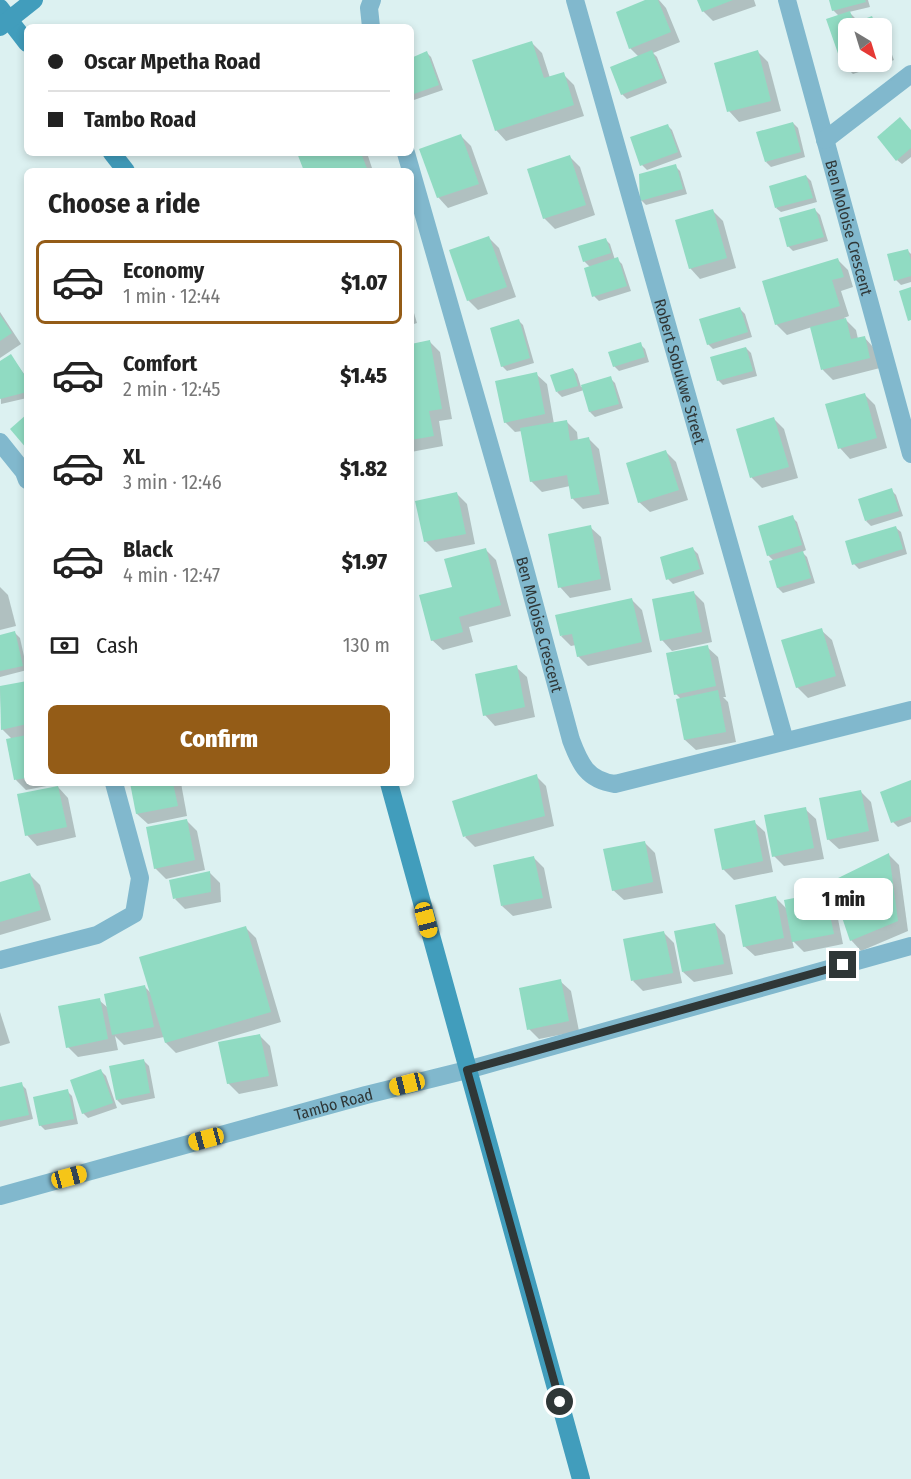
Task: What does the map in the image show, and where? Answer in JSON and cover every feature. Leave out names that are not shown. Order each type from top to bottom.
[{"type":"street","points":[[0,27],[34,0]]},
{"type":"street","points":[[371,24],[369,8],[372,0]]},
{"type":"street","name":"Robert Sobukwe Street","points":[[576,0],[785,741]]},
{"type":"street","name":"Ben Moloise Crescent","points":[[787,0],[911,454]]},
{"type":"street","points":[[0,8],[24,39]]},
{"type":"street","points":[[825,140],[911,74]]},
{"type":"street","points":[[114,156],[124,168]]},
{"type":"street","name":"Ben Moloise Crescent","points":[[414,181],[522,558],[571,740],[577,758],[585,769],[602,782],[615,784],[911,710]]},
{"type":"street","points":[[0,442],[24,472]]},
{"type":"street","points":[[0,960],[97,935],[134,914],[140,878],[115,786]]},
{"type":"street","points":[[390,786],[581,1479]]},
{"type":"street","name":"Tambo Road","points":[[0,1196],[366,1095],[467,1070],[911,946]]},
{"type":"building","points":[[645,0],[658,0],[671,32],[629,49],[616,12]]},
{"type":"building","points":[[697,0],[733,0],[702,12]]},
{"type":"building","points":[[829,0],[865,0],[866,2],[832,11]]},
{"type":"building","points":[[850,11],[852,18],[838,18],[838,54],[826,19]]},
{"type":"building","points":[[532,41],[544,78],[564,72],[574,105],[495,131],[472,60]]},
{"type":"building","points":[[652,50],[663,78],[621,95],[610,67]]},
{"type":"building","points":[[758,50],[771,101],[727,112],[714,63]]},
{"type":"building","points":[[427,51],[439,85],[414,94],[414,57]]},
{"type":"building","points":[[900,117],[911,130],[911,148],[896,161],[877,137]]},
{"type":"building","points":[[793,122],[801,152],[765,162],[756,132]]},
{"type":"building","points":[[668,124],[678,152],[640,166],[630,137]]},
{"type":"building","points":[[461,134],[479,184],[437,198],[419,149]]},
{"type":"building","points":[[570,155],[586,205],[543,219],[527,169]]},
{"type":"building","points":[[298,156],[362,156],[367,168],[303,168]]},
{"type":"building","points":[[676,164],[683,189],[640,201],[639,174]]},
{"type":"building","points":[[806,175],[813,198],[775,208],[769,186]]},
{"type":"building","points":[[815,208],[824,237],[787,247],[779,218]]},
{"type":"building","points":[[713,209],[727,258],[689,269],[675,220]]},
{"type":"building","points":[[489,236],[507,287],[467,301],[449,250]]},
{"type":"building","points":[[606,238],[611,253],[583,262],[578,246]]},
{"type":"building","points":[[908,249],[911,276],[894,281],[887,254]]},
{"type":"building","points":[[618,257],[627,286],[592,297],[584,268]]},
{"type":"building","points":[[838,258],[844,277],[832,280],[840,306],[775,325],[762,281]]},
{"type":"building","points":[[911,287],[911,320],[908,321],[899,291]]},
{"type":"building","points":[[740,307],[748,332],[707,345],[699,319]]},
{"type":"building","points":[[0,315],[12,333],[0,341]]},
{"type":"building","points":[[846,318],[851,339],[865,336],[870,358],[821,370],[810,327]]},
{"type":"building","points":[[519,319],[530,358],[501,367],[490,328]]},
{"type":"building","points":[[430,340],[442,409],[429,411],[434,436],[414,439],[414,343]]},
{"type":"building","points":[[641,342],[645,357],[613,367],[608,352]]},
{"type":"building","points":[[746,347],[753,371],[717,381],[710,357]]},
{"type":"building","points":[[11,354],[24,374],[24,393],[0,399],[0,361]]},
{"type":"building","points":[[573,368],[578,386],[556,392],[550,375]]},
{"type":"building","points":[[537,372],[545,414],[504,423],[495,381]]},
{"type":"building","points":[[611,376],[619,404],[589,412],[581,385]]},
{"type":"building","points":[[865,393],[877,438],[838,449],[825,404]]},
{"type":"building","points":[[24,417],[24,445],[10,429]]},
{"type":"building","points":[[774,417],[789,467],[750,478],[736,429]]},
{"type":"building","points":[[567,420],[570,441],[589,437],[600,494],[571,499],[567,475],[530,482],[520,428]]},
{"type":"building","points":[[666,450],[679,490],[638,503],[626,463]]},
{"type":"building","points":[[892,488],[899,511],[865,521],[858,499]]},
{"type":"building","points":[[457,492],[466,534],[424,542],[415,501]]},
{"type":"building","points":[[793,515],[802,545],[767,556],[758,526]]},
{"type":"building","points":[[591,525],[601,579],[558,588],[548,534]]},
{"type":"building","points":[[896,526],[903,549],[852,565],[845,541]]},
{"type":"building","points":[[693,547],[700,569],[666,580],[660,557]]},
{"type":"building","points":[[486,548],[501,605],[459,617],[463,632],[431,641],[419,595],[452,587],[444,559]]},
{"type":"building","points":[[803,551],[811,578],[777,588],[769,561]]},
{"type":"building","points":[[694,591],[702,632],[660,641],[652,599]]},
{"type":"building","points":[[632,598],[642,642],[577,657],[572,634],[560,636],[555,615]]},
{"type":"building","points":[[822,628],[836,676],[796,688],[781,640]]},
{"type":"building","points":[[15,631],[23,666],[0,671],[0,635]]},
{"type":"building","points":[[708,645],[716,686],[674,695],[666,653]]},
{"type":"building","points":[[517,665],[525,707],[483,716],[475,674]]},
{"type":"building","points":[[24,682],[24,725],[1,730],[0,686]]},
{"type":"building","points":[[718,690],[726,732],[684,740],[676,699]]},
{"type":"building","points":[[24,736],[24,778],[14,780],[6,739]]},
{"type":"building","points":[[537,774],[545,816],[463,837],[452,801]]},
{"type":"building","points":[[911,780],[911,816],[891,823],[880,792]]},
{"type":"building","points":[[58,786],[67,827],[25,836],[17,794]]},
{"type":"building","points":[[131,786],[174,786],[178,806],[136,814]]},
{"type":"building","points":[[861,790],[869,831],[827,840],[819,798]]},
{"type":"building","points":[[806,807],[814,848],[772,857],[764,815]]},
{"type":"building","points":[[187,819],[195,860],[154,869],[146,827]]},
{"type":"building","points":[[755,820],[763,861],[722,870],[714,829]]},
{"type":"building","points":[[645,841],[653,882],[612,891],[603,849]]},
{"type":"building","points":[[889,853],[898,921],[850,941],[830,882]]},
{"type":"building","points":[[534,856],[543,898],[501,906],[493,865]]},
{"type":"building","points":[[210,871],[211,892],[173,899],[169,880]]},
{"type":"building","points":[[30,873],[41,910],[0,922],[0,882]]},
{"type":"building","points":[[825,892],[834,934],[792,942],[784,900]]},
{"type":"building","points":[[776,896],[784,938],[743,947],[735,905]]},
{"type":"building","points":[[715,923],[724,964],[682,972],[674,931]]},
{"type":"building","points":[[246,926],[271,1012],[165,1043],[139,957]]},
{"type":"building","points":[[664,931],[673,973],[631,981],[623,939]]},
{"type":"building","points":[[561,979],[569,1021],[527,1030],[519,988]]},
{"type":"building","points":[[145,985],[154,1027],[112,1035],[104,994]]},
{"type":"building","points":[[100,998],[108,1039],[66,1048],[58,1006]]},
{"type":"building","points":[[260,1034],[269,1076],[227,1084],[218,1042]]},
{"type":"building","points":[[144,1059],[150,1093],[116,1100],[109,1066]]},
{"type":"building","points":[[101,1069],[113,1103],[82,1114],[70,1080]]},
{"type":"building","points":[[22,1082],[29,1115],[0,1121],[0,1087]]},
{"type":"building","points":[[68,1089],[74,1119],[39,1126],[33,1097]]},
{"type":"route","points":[[560,1402],[467,1070],[843,965]]}]
